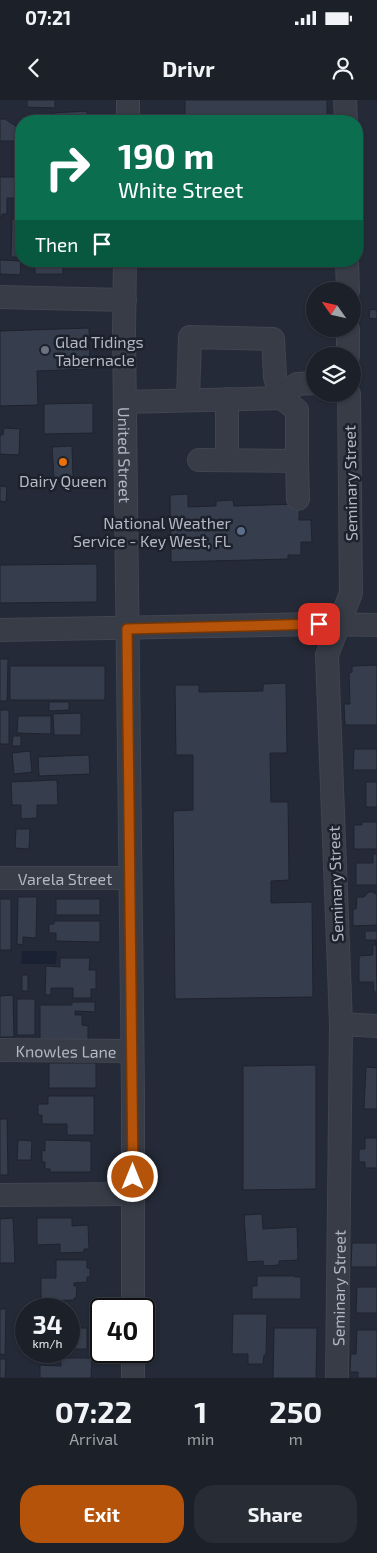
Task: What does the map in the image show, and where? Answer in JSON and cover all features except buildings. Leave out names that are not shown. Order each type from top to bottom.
[{"type":"street","points":[[128,100],[128,115]]},
{"type":"street","points":[[345,100],[346,115]]},
{"type":"street","name":"United Street","points":[[125,267],[133,1298]]},
{"type":"street","points":[[347,267],[348,282]]},
{"type":"street","points":[[0,297],[125,300]]},
{"type":"street","points":[[188,400],[190,337],[273,339],[274,377],[281,398],[297,410],[298,498]]},
{"type":"street","points":[[125,402],[281,398],[297,384],[306,384]]},
{"type":"street","points":[[227,399],[227,460]]},
{"type":"street","name":"Seminary Street","points":[[337,1378],[340,1024],[327,655],[352,593],[349,402]]},
{"type":"street","points":[[199,460],[297,461]]},
{"type":"street","points":[[0,630],[377,625]]},
{"type":"street","name":"Varela Street","points":[[0,878],[130,878]]},
{"type":"street","points":[[340,1024],[377,1026]]},
{"type":"street","name":"Knowles Lane","points":[[0,1050],[132,1051]]},
{"type":"street","points":[[0,1195],[133,1194]]},
{"type":"street","points":[[133,1363],[133,1378]]},
{"type":"water","points":[[22,951],[57,951],[56,964],[21,964]]},
{"type":"place","name":"Glad Tidings Tabernacle","points":[[45,350]]},
{"type":"place","name":"Dairy Queen","points":[[63,462]]},
{"type":"place","name":"National Weather Service - Key West, FL","points":[[241,531]]},
{"type":"route","points":[[133,1177],[127,629],[319,624]]}]
